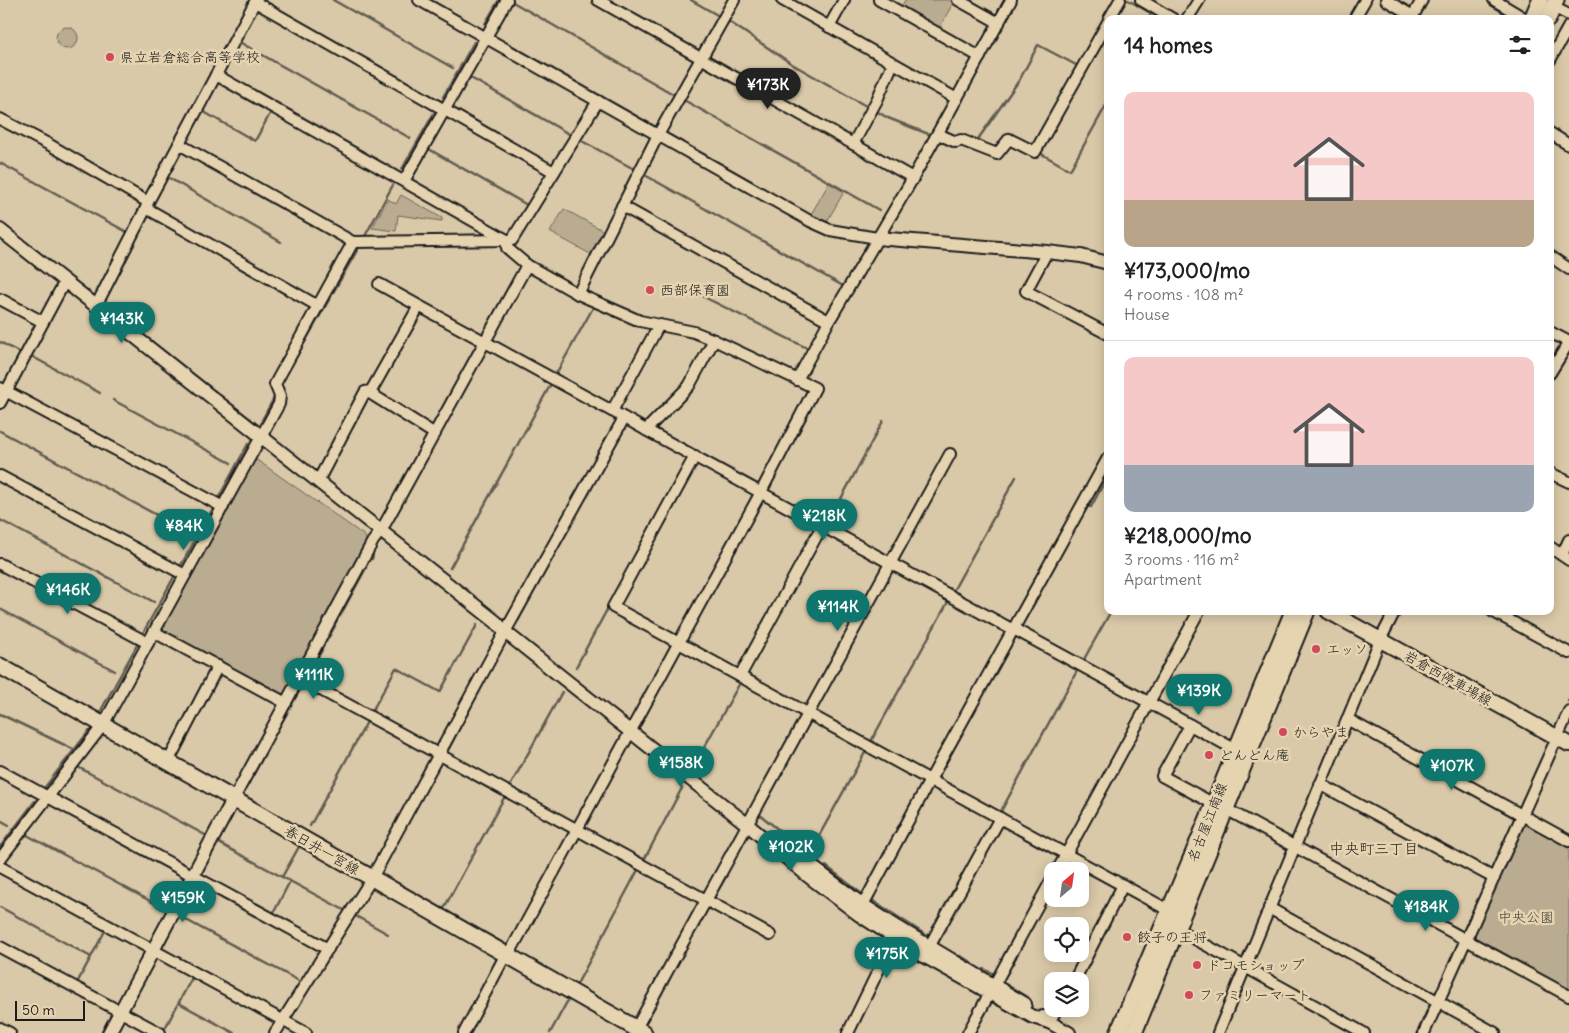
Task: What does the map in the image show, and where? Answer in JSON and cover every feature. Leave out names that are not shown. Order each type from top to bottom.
[{"type":"main road","points":[[1537,15],[1549,6]]},
{"type":"main road","name":"名古屋江南線","points":[[1134,1033],[1177,929],[1220,806],[1236,750],[1291,615]]},
{"type":"main road","name":"名古屋江南線","points":[[1118,1033],[1170,911],[1220,806],[1304,615]]},
{"type":"main road","name":"岩倉西停車場線","points":[[1335,615],[1563,741]]},
{"type":"main road","name":"春日井一宮線","points":[[0,666],[637,1031]]},
{"type":"street","points":[[419,0],[810,221],[830,230],[877,238],[1048,252],[1081,256],[1104,262]]},
{"type":"street","points":[[404,181],[508,0]]},
{"type":"street","points":[[598,0],[913,178]]},
{"type":"street","points":[[578,294],[658,135],[734,0]]},
{"type":"street","points":[[782,0],[957,99]]},
{"type":"street","points":[[829,27],[844,0]]},
{"type":"street","points":[[879,0],[980,57]]},
{"type":"street","points":[[958,0],[999,23]]},
{"type":"street","points":[[797,380],[828,321],[938,134],[1011,0]]},
{"type":"street","points":[[1111,15],[1120,0]]},
{"type":"street","points":[[1141,0],[1166,15]]},
{"type":"street","points":[[1189,15],[1198,0]]},
{"type":"street","points":[[1356,15],[1365,0]]},
{"type":"street","points":[[1386,0],[1411,15]]},
{"type":"street","points":[[1414,15],[1422,0]]},
{"type":"street","points":[[1494,0],[1519,15]]},
{"type":"street","points":[[96,306],[255,1],[554,172]]},
{"type":"street","points":[[1549,6],[1569,15]]},
{"type":"street","points":[[1554,53],[1569,26]]},
{"type":"street","points":[[938,134],[956,142],[961,140],[997,154],[1010,139],[1035,152],[1104,27]]},
{"type":"street","points":[[853,144],[877,100],[892,63]]},
{"type":"street","points":[[216,75],[507,240]]},
{"type":"street","points":[[179,144],[353,242],[512,240],[598,101]]},
{"type":"street","points":[[0,119],[50,145],[318,306]]},
{"type":"street","points":[[1554,136],[1569,145]]},
{"type":"street","points":[[622,206],[828,321]]},
{"type":"street","points":[[0,230],[496,622],[505,632],[748,825],[808,876],[894,938],[1038,1012],[1049,1022],[1068,1033]]},
{"type":"street","points":[[464,1033],[631,731],[761,492],[815,388],[694,332],[640,321],[578,294],[527,266],[507,248],[507,240]]},
{"type":"street","points":[[0,859],[103,725],[279,404],[280,396],[275,384],[353,242]]},
{"type":"street","points":[[1048,252],[1026,291],[1104,332]]},
{"type":"street","points":[[1554,259],[1569,269]]},
{"type":"street","points":[[109,1033],[373,541],[381,531],[527,266]]},
{"type":"street","points":[[0,402],[3,390],[65,281]]},
{"type":"street","points":[[379,284],[1236,750]]},
{"type":"street","points":[[0,299],[43,322]]},
{"type":"street","points":[[318,481],[354,410],[365,392],[371,391],[419,306]]},
{"type":"street","points":[[612,411],[659,325]]},
{"type":"street","points":[[1554,334],[1569,342],[1554,366]]},
{"type":"street","points":[[646,430],[690,386],[714,340]]},
{"type":"street","points":[[3,390],[223,507]]},
{"type":"street","points":[[368,392],[435,434]]},
{"type":"street","points":[[275,1033],[372,878],[505,632],[624,418]]},
{"type":"street","points":[[637,1031],[706,900],[950,454]]},
{"type":"street","points":[[694,456],[613,606],[1170,911]]},
{"type":"street","points":[[863,905],[1104,465]]},
{"type":"street","points":[[1554,475],[1569,482]]},
{"type":"street","points":[[0,476],[185,575]]},
{"type":"street","points":[[740,676],[822,526]]},
{"type":"street","points":[[1554,550],[1566,557],[1569,540]]},
{"type":"street","points":[[0,564],[148,643]]},
{"type":"street","points":[[1062,862],[1197,615]]},
{"type":"street","points":[[1220,1032],[1320,784],[1380,640],[1393,615]]},
{"type":"street","points":[[1500,615],[1569,652]]},
{"type":"street","points":[[154,632],[286,703]]},
{"type":"street","points":[[168,762],[218,666]]},
{"type":"street","points":[[299,678],[770,935]]},
{"type":"street","points":[[1424,1033],[1522,815],[1563,741],[1569,711]]},
{"type":"street","points":[[1347,719],[1569,841]]},
{"type":"street","points":[[1190,725],[1162,776],[1295,846],[1569,996]]},
{"type":"street","points":[[0,771],[192,877],[328,949]]},
{"type":"street","points":[[1320,784],[1494,878]]},
{"type":"street","points":[[929,947],[1000,818]]},
{"type":"street","points":[[783,855],[808,863],[863,905],[993,989]]},
{"type":"street","points":[[0,867],[306,1033]]},
{"type":"street","points":[[1079,972],[1123,885]]},
{"type":"street","points":[[968,1033],[1044,894]]},
{"type":"street","points":[[1269,908],[1495,1033]]},
{"type":"street","points":[[1177,929],[1364,1033]]},
{"type":"street","points":[[848,1033],[894,938]]},
{"type":"street","points":[[0,947],[160,1033]]},
{"type":"street","points":[[1049,1022],[1052,1017]]},
{"type":"street","points":[[0,1028],[10,1033]]},
{"type":"green space","points":[[905,0],[949,0],[953,3],[939,29],[901,7]]},
{"type":"green space","points":[[67,27],[75,30],[78,38],[75,46],[67,49],[59,46],[56,38],[59,30]]},
{"type":"green space","points":[[829,183],[844,192],[826,223],[810,216]]},
{"type":"green space","points":[[401,195],[442,218],[442,221],[398,215],[396,231],[372,228],[388,199],[396,204]]},
{"type":"green space","points":[[564,209],[604,231],[592,255],[550,232]]},
{"type":"green space","points":[[257,460],[365,536],[366,540],[283,694],[279,695],[162,633],[161,630],[254,462]]},
{"type":"green space","name":"中央公園","points":[[1529,825],[1569,846],[1569,990],[1476,939],[1474,930],[1520,828]]},
{"type":"waterway","points":[[333,0],[453,68]]},
{"type":"waterway","points":[[485,24],[499,0]]},
{"type":"waterway","points":[[691,0],[719,16]]},
{"type":"waterway","points":[[1128,0],[1154,15]]},
{"type":"waterway","points":[[511,1],[673,94]]},
{"type":"waterway","points":[[728,21],[792,64],[866,106]]},
{"type":"waterway","points":[[443,97],[474,42]]},
{"type":"waterway","points":[[241,43],[410,138]]},
{"type":"waterway","points":[[976,142],[1020,79],[1038,45],[1078,66]]},
{"type":"waterway","points":[[469,77],[569,134]]},
{"type":"waterway","points":[[682,99],[879,210]]},
{"type":"waterway","points":[[1040,153],[1070,170],[1104,109]]},
{"type":"waterway","points":[[876,111],[888,118],[931,135]]},
{"type":"waterway","points":[[204,112],[255,141],[271,112]]},
{"type":"waterway","points":[[402,169],[434,113]]},
{"type":"waterway","points":[[580,140],[634,169]]},
{"type":"waterway","points":[[427,148],[527,205]]},
{"type":"waterway","points":[[0,163],[127,232]]},
{"type":"waterway","points":[[643,174],[843,286]]},
{"type":"waterway","points":[[169,178],[281,242]]},
{"type":"waterway","points":[[365,236],[393,185]]},
{"type":"waterway","points":[[281,384],[359,247]]},
{"type":"waterway","points":[[704,297],[807,348]]},
{"type":"waterway","points":[[556,374],[594,306]]},
{"type":"waterway","points":[[0,342],[22,354]]},
{"type":"waterway","points":[[31,356],[100,393]]},
{"type":"waterway","points":[[450,568],[552,382]]},
{"type":"waterway","points":[[262,420],[275,396]]},
{"type":"waterway","points":[[113,400],[231,463]]},
{"type":"waterway","points":[[829,521],[883,421]]},
{"type":"waterway","points":[[0,431],[192,534]]},
{"type":"waterway","points":[[219,497],[248,444]]},
{"type":"waterway","points":[[953,591],[1016,477]]},
{"type":"waterway","points":[[1086,505],[1091,507],[1104,483]]},
{"type":"waterway","points":[[394,519],[401,505]]},
{"type":"waterway","points":[[518,621],[581,506]]},
{"type":"waterway","points":[[181,565],[212,510]]},
{"type":"waterway","points":[[0,520],[154,602]]},
{"type":"waterway","points":[[372,559],[373,555]]},
{"type":"waterway","points":[[340,616],[366,568]]},
{"type":"waterway","points":[[143,633],[174,577]]},
{"type":"waterway","points":[[870,743],[949,600]]},
{"type":"waterway","points":[[576,667],[609,606]]},
{"type":"waterway","points":[[0,609],[115,671]]},
{"type":"waterway","points":[[1083,661],[1109,615]]},
{"type":"waterway","points":[[371,713],[396,668],[440,692],[477,625]]},
{"type":"waterway","points":[[326,642],[335,626]]},
{"type":"waterway","points":[[99,714],[137,645]]},
{"type":"waterway","points":[[464,720],[502,648]]},
{"type":"waterway","points":[[308,674],[322,650]]},
{"type":"waterway","points":[[1000,813],[1078,669]]},
{"type":"waterway","points":[[696,762],[741,681]]},
{"type":"waterway","points":[[273,738],[301,688]]},
{"type":"waterway","points":[[509,788],[562,692]]},
{"type":"waterway","points":[[0,714],[75,750]]},
{"type":"waterway","points":[[938,777],[972,715]]},
{"type":"waterway","points":[[310,826],[368,720]]},
{"type":"waterway","points":[[447,752],[460,727]]},
{"type":"waterway","points":[[45,787],[89,731]]},
{"type":"waterway","points":[[1535,773],[1548,746]]},
{"type":"waterway","points":[[242,795],[268,748]]},
{"type":"waterway","points":[[809,854],[867,749]]},
{"type":"waterway","points":[[76,766],[207,836]]},
{"type":"waterway","points":[[1520,807],[1531,782]]},
{"type":"waterway","points":[[904,839],[933,785]]},
{"type":"waterway","points":[[643,862],[682,788]]},
{"type":"waterway","points":[[443,910],[505,796]]},
{"type":"waterway","points":[[0,847],[35,801]]},
{"type":"waterway","points":[[766,801],[759,814],[795,843]]},
{"type":"waterway","points":[[1492,870],[1515,818]]},
{"type":"waterway","points":[[0,820],[9,825]]},
{"type":"waterway","points":[[25,834],[167,910]]},
{"type":"waterway","points":[[729,869],[747,836]]},
{"type":"waterway","points":[[218,840],[217,842],[344,910]]},
{"type":"waterway","points":[[282,877],[300,845]]},
{"type":"waterway","points":[[811,855],[817,860]]},
{"type":"waterway","points":[[826,866],[862,894]]},
{"type":"waterway","points":[[576,986],[639,868]]},
{"type":"waterway","points":[[714,897],[727,875]]},
{"type":"waterway","points":[[273,914],[290,881]]},
{"type":"waterway","points":[[1464,930],[1487,881]]},
{"type":"waterway","points":[[872,900],[929,937]]},
{"type":"waterway","points":[[0,907],[91,957]]},
{"type":"waterway","points":[[1039,914],[1043,907]]},
{"type":"waterway","points":[[702,920],[708,908]]},
{"type":"waterway","points":[[177,915],[299,981]]},
{"type":"waterway","points":[[354,915],[388,934]]},
{"type":"waterway","points":[[1032,928],[1035,921]]},
{"type":"waterway","points":[[695,932],[699,926]]},
{"type":"waterway","points":[[77,983],[106,929]]},
{"type":"waterway","points":[[1022,946],[1027,936]]},
{"type":"waterway","points":[[1436,993],[1458,944]]},
{"type":"waterway","points":[[683,955],[688,946]]},
{"type":"waterway","points":[[960,956],[970,961]]},
{"type":"waterway","points":[[984,969],[994,974]]},
{"type":"waterway","points":[[1004,978],[1009,970]]},
{"type":"waterway","points":[[164,1030],[193,976]]},
{"type":"waterway","points":[[666,986],[670,978]]},
{"type":"waterway","points":[[550,1033],[568,1000]]},
{"type":"waterway","points":[[644,1025],[658,1001]]},
{"type":"waterway","points":[[179,1003],[234,1033]]},
{"type":"waterway","points":[[1417,1033],[1430,1004]]},
{"type":"waterway","points":[[979,1025],[990,1005]]},
{"type":"place","name":"県立岩倉総合高等学校","points":[[110,57]]},
{"type":"place","name":"西部保育園","points":[[650,290]]},
{"type":"place","name":"エッソ","points":[[1316,649]]},
{"type":"place","name":"からやま","points":[[1283,732]]},
{"type":"place","name":"どんどん庵","points":[[1209,755]]},
{"type":"place","name":"餃子の王将","points":[[1127,937]]},
{"type":"place","name":"ドコモショップ","points":[[1197,965]]},
{"type":"place","name":"ファミリーマート","points":[[1189,995]]},
{"type":"district","name":"中央町三丁目","points":[[1374,848]]}]
